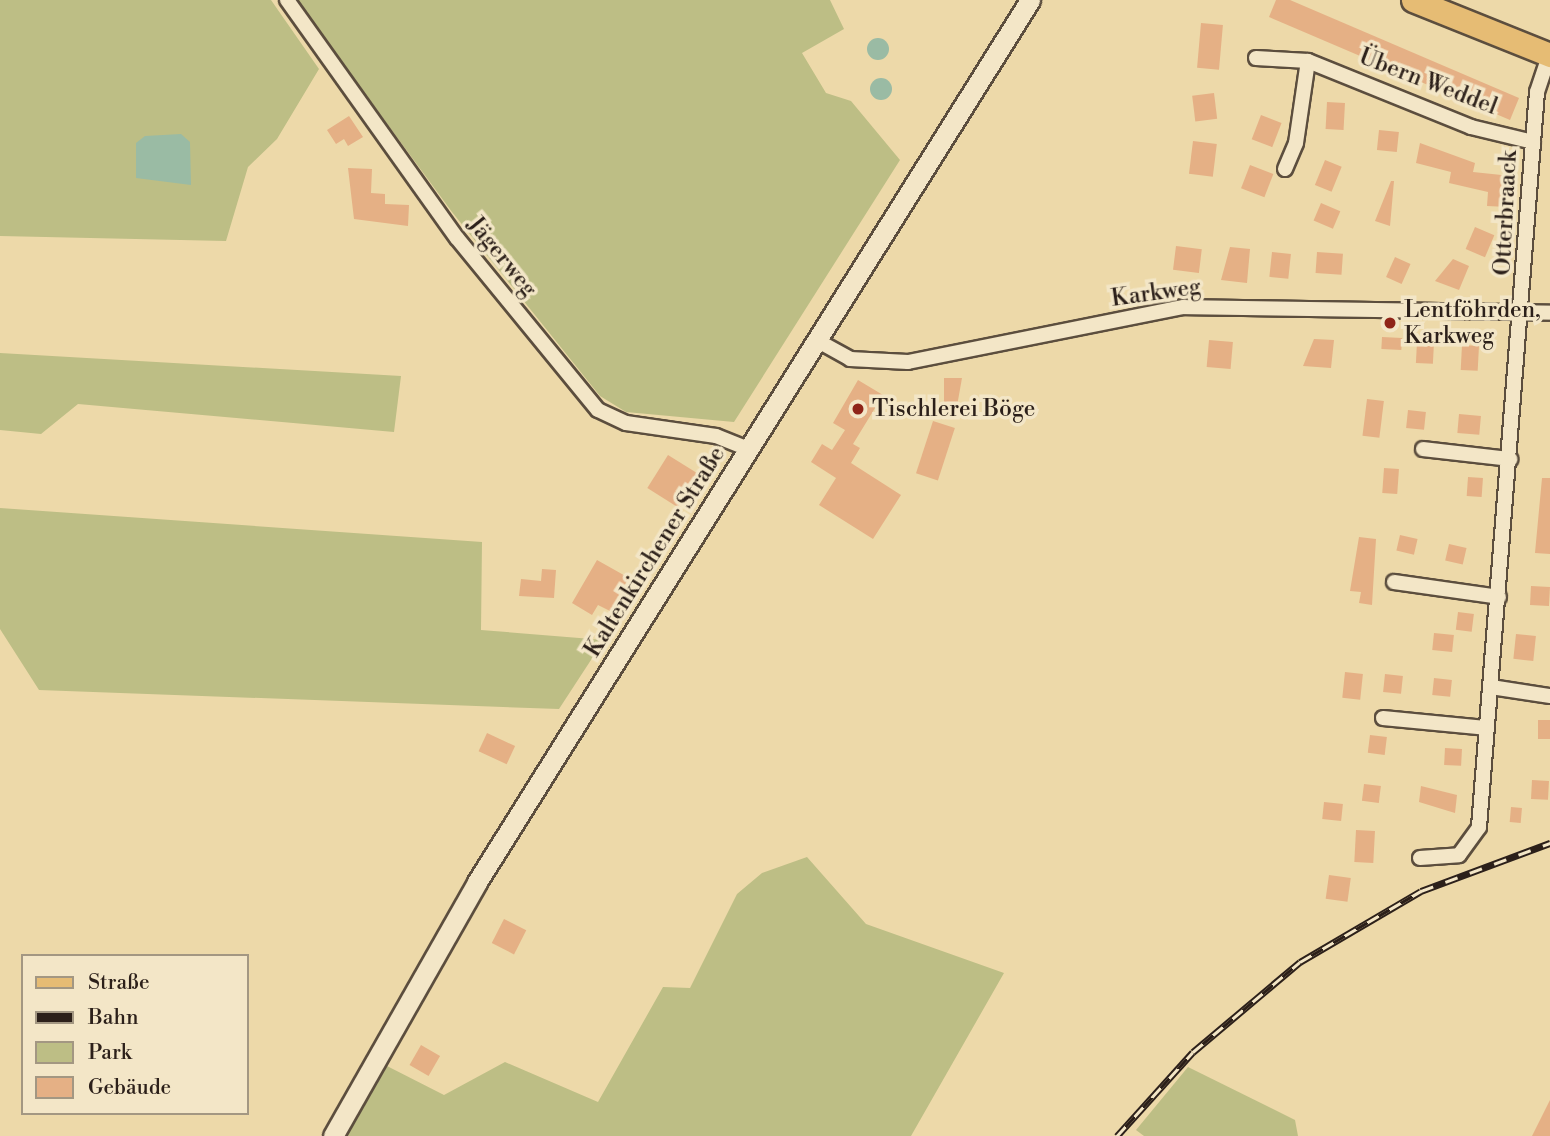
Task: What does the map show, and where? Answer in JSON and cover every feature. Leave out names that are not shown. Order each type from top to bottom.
[{"type":"main road","name":"Kaltenkirchener Straße","points":[[333,1136],[477,882],[1030,0]]},
{"type":"main road","points":[[1413,0],[1550,54]]},
{"type":"street","name":"Jägerweg","points":[[287,0],[457,239],[598,410],[626,423],[716,436],[748,449]]},
{"type":"street","name":"Otterbraack","points":[[1420,858],[1444,861],[1473,841],[1491,687],[1524,311],[1537,92],[1550,54]]},
{"type":"street","name":"Übern Weddel","points":[[1256,58],[1308,61],[1471,127],[1533,142]]},
{"type":"street","points":[[1285,169],[1296,143],[1308,61]]},
{"type":"street","name":"Karkweg","points":[[818,341],[850,359],[908,362],[1184,307],[1550,313]]},
{"type":"street","points":[[1423,449],[1510,459]]},
{"type":"street","points":[[1394,582],[1499,597]]},
{"type":"street","points":[[1491,687],[1550,696]]},
{"type":"street","points":[[1383,719],[1486,728]]},
{"type":"green space","points":[[0,0],[271,0],[319,69],[277,139],[248,167],[226,241],[0,236]]},
{"type":"green space","points":[[296,0],[830,0],[844,29],[802,53],[826,93],[851,101],[900,160],[734,422],[626,412],[600,396],[452,212]]},
{"type":"green space","points":[[0,353],[401,376],[394,432],[78,404],[41,434],[0,430]]},
{"type":"green space","points":[[0,508],[482,542],[481,630],[604,640],[559,709],[39,690],[0,629]]},
{"type":"green space","points":[[807,857],[866,924],[1004,973],[911,1136],[342,1136],[385,1065],[444,1095],[505,1062],[598,1102],[663,987],[690,988],[737,894],[762,873]]},
{"type":"green space","points":[[1188,1067],[1295,1120],[1298,1136],[1144,1136],[1136,1130]]},
{"type":"shaded area","points":[[878,38],[886,41],[889,49],[886,57],[878,60],[870,57],[867,49],[870,41]]},
{"type":"shaded area","points":[[881,78],[891,85],[892,89],[885,99],[881,100],[871,93],[870,89],[877,79]]},
{"type":"shaded area","points":[[181,134],[190,142],[191,185],[136,178],[136,143],[145,136]]},
{"type":"building","points":[[1276,0],[1290,0],[1519,98],[1510,120],[1269,17]]},
{"type":"building","points":[[1201,23],[1223,25],[1219,70],[1197,68]]},
{"type":"building","points":[[1214,93],[1217,119],[1195,121],[1192,96]]},
{"type":"building","points":[[1327,102],[1345,103],[1344,130],[1326,129]]},
{"type":"building","points":[[1261,115],[1282,123],[1272,147],[1252,139]]},
{"type":"building","points":[[349,116],[363,137],[348,146],[344,139],[336,144],[327,130]]},
{"type":"building","points":[[1379,130],[1399,132],[1397,152],[1377,150]]},
{"type":"building","points":[[1193,141],[1217,144],[1213,177],[1189,174]]},
{"type":"building","points":[[1420,143],[1475,163],[1473,172],[1511,176],[1508,207],[1487,206],[1488,192],[1449,183],[1451,172],[1416,163]]},
{"type":"building","points":[[1325,160],[1342,167],[1332,192],[1315,185]]},
{"type":"building","points":[[1250,165],[1273,174],[1264,197],[1241,188]]},
{"type":"building","points":[[348,168],[372,169],[371,193],[385,194],[385,204],[409,205],[408,226],[354,219]]},
{"type":"building","points":[[1391,181],[1394,181],[1390,226],[1375,221]]},
{"type":"building","points":[[1321,203],[1340,211],[1333,229],[1314,220]]},
{"type":"building","points":[[1475,227],[1494,235],[1485,257],[1466,249]]},
{"type":"building","points":[[1176,246],[1202,249],[1199,273],[1173,270]]},
{"type":"building","points":[[1230,247],[1250,249],[1247,283],[1221,280]]},
{"type":"building","points":[[1272,252],[1291,254],[1288,279],[1269,277]]},
{"type":"building","points":[[1317,252],[1343,254],[1341,275],[1316,273]]},
{"type":"building","points":[[1395,257],[1411,264],[1402,284],[1386,277]]},
{"type":"building","points":[[1453,259],[1469,266],[1459,290],[1435,281]]},
{"type":"building","points":[[1382,337],[1402,338],[1401,350],[1381,349]]},
{"type":"building","points":[[1314,339],[1334,340],[1331,368],[1303,366]]},
{"type":"building","points":[[1209,340],[1233,342],[1231,369],[1207,367]]},
{"type":"building","points":[[1417,342],[1434,343],[1433,364],[1416,363]]},
{"type":"building","points":[[1462,345],[1479,346],[1478,371],[1461,370]]},
{"type":"building","points":[[944,378],[962,378],[957,406],[944,406]]},
{"type":"building","points":[[858,380],[883,395],[853,444],[860,448],[851,463],[901,495],[873,539],[819,505],[836,478],[811,462],[822,444],[832,450],[845,430],[833,423]]},
{"type":"building","points":[[1367,399],[1384,401],[1379,438],[1362,436]]},
{"type":"building","points":[[1408,410],[1426,412],[1424,430],[1406,428]]},
{"type":"building","points":[[1459,414],[1481,416],[1479,435],[1457,433]]},
{"type":"building","points":[[933,421],[955,428],[938,480],[916,473]]},
{"type":"building","points":[[668,455],[699,474],[678,507],[647,488]]},
{"type":"building","points":[[1384,468],[1399,469],[1397,494],[1382,493]]},
{"type":"building","points":[[1468,477],[1483,478],[1482,497],[1467,496]]},
{"type":"building","points":[[1542,478],[1550,478],[1550,554],[1535,553]]},
{"type":"building","points":[[1400,535],[1418,539],[1414,555],[1396,551]]},
{"type":"building","points":[[1359,537],[1376,539],[1372,605],[1359,603],[1361,592],[1350,591]]},
{"type":"building","points":[[1449,544],[1467,548],[1463,565],[1445,561]]},
{"type":"building","points":[[597,560],[629,578],[610,611],[598,605],[592,615],[572,603]]},
{"type":"building","points":[[542,569],[556,570],[554,598],[519,596],[521,579],[541,581]]},
{"type":"building","points":[[1531,586],[1550,587],[1549,606],[1530,605]]},
{"type":"building","points":[[1458,612],[1474,614],[1472,632],[1456,630]]},
{"type":"building","points":[[1434,633],[1454,635],[1452,652],[1432,650]]},
{"type":"building","points":[[1516,634],[1536,636],[1533,661],[1513,659]]},
{"type":"building","points":[[1345,672],[1363,674],[1360,700],[1342,698]]},
{"type":"building","points":[[1385,674],[1403,676],[1401,694],[1383,692]]},
{"type":"building","points":[[1434,678],[1452,680],[1450,697],[1432,695]]},
{"type":"building","points":[[1538,720],[1550,720],[1550,739],[1538,739]]},
{"type":"building","points":[[487,733],[515,746],[507,764],[479,751]]},
{"type":"building","points":[[1370,735],[1387,737],[1385,755],[1368,753]]},
{"type":"building","points":[[1445,748],[1462,749],[1461,766],[1444,765]]},
{"type":"building","points":[[1532,780],[1549,781],[1548,800],[1531,799]]},
{"type":"building","points":[[1364,784],[1381,786],[1379,803],[1362,801]]},
{"type":"building","points":[[1421,786],[1457,795],[1455,813],[1419,802]]},
{"type":"building","points":[[1324,802],[1343,804],[1341,821],[1322,819]]},
{"type":"building","points":[[1511,807],[1522,808],[1521,823],[1510,822]]},
{"type":"building","points":[[1356,830],[1375,831],[1373,863],[1354,862]]},
{"type":"building","points":[[1329,875],[1351,878],[1347,902],[1326,899]]},
{"type":"building","points":[[504,919],[526,930],[514,954],[492,943]]},
{"type":"building","points":[[421,1045],[440,1056],[429,1076],[410,1065]]},
{"type":"building","points":[[1550,1100],[1550,1136],[1532,1136]]},
{"type":"railway","points":[[1117,1136],[1193,1052],[1300,962],[1421,891],[1550,843]]},
{"type":"place","name":"Lentföhrden, Karkweg","points":[[1390,323]]},
{"type":"place","name":"Tischlerei Böge","points":[[858,409]]}]
